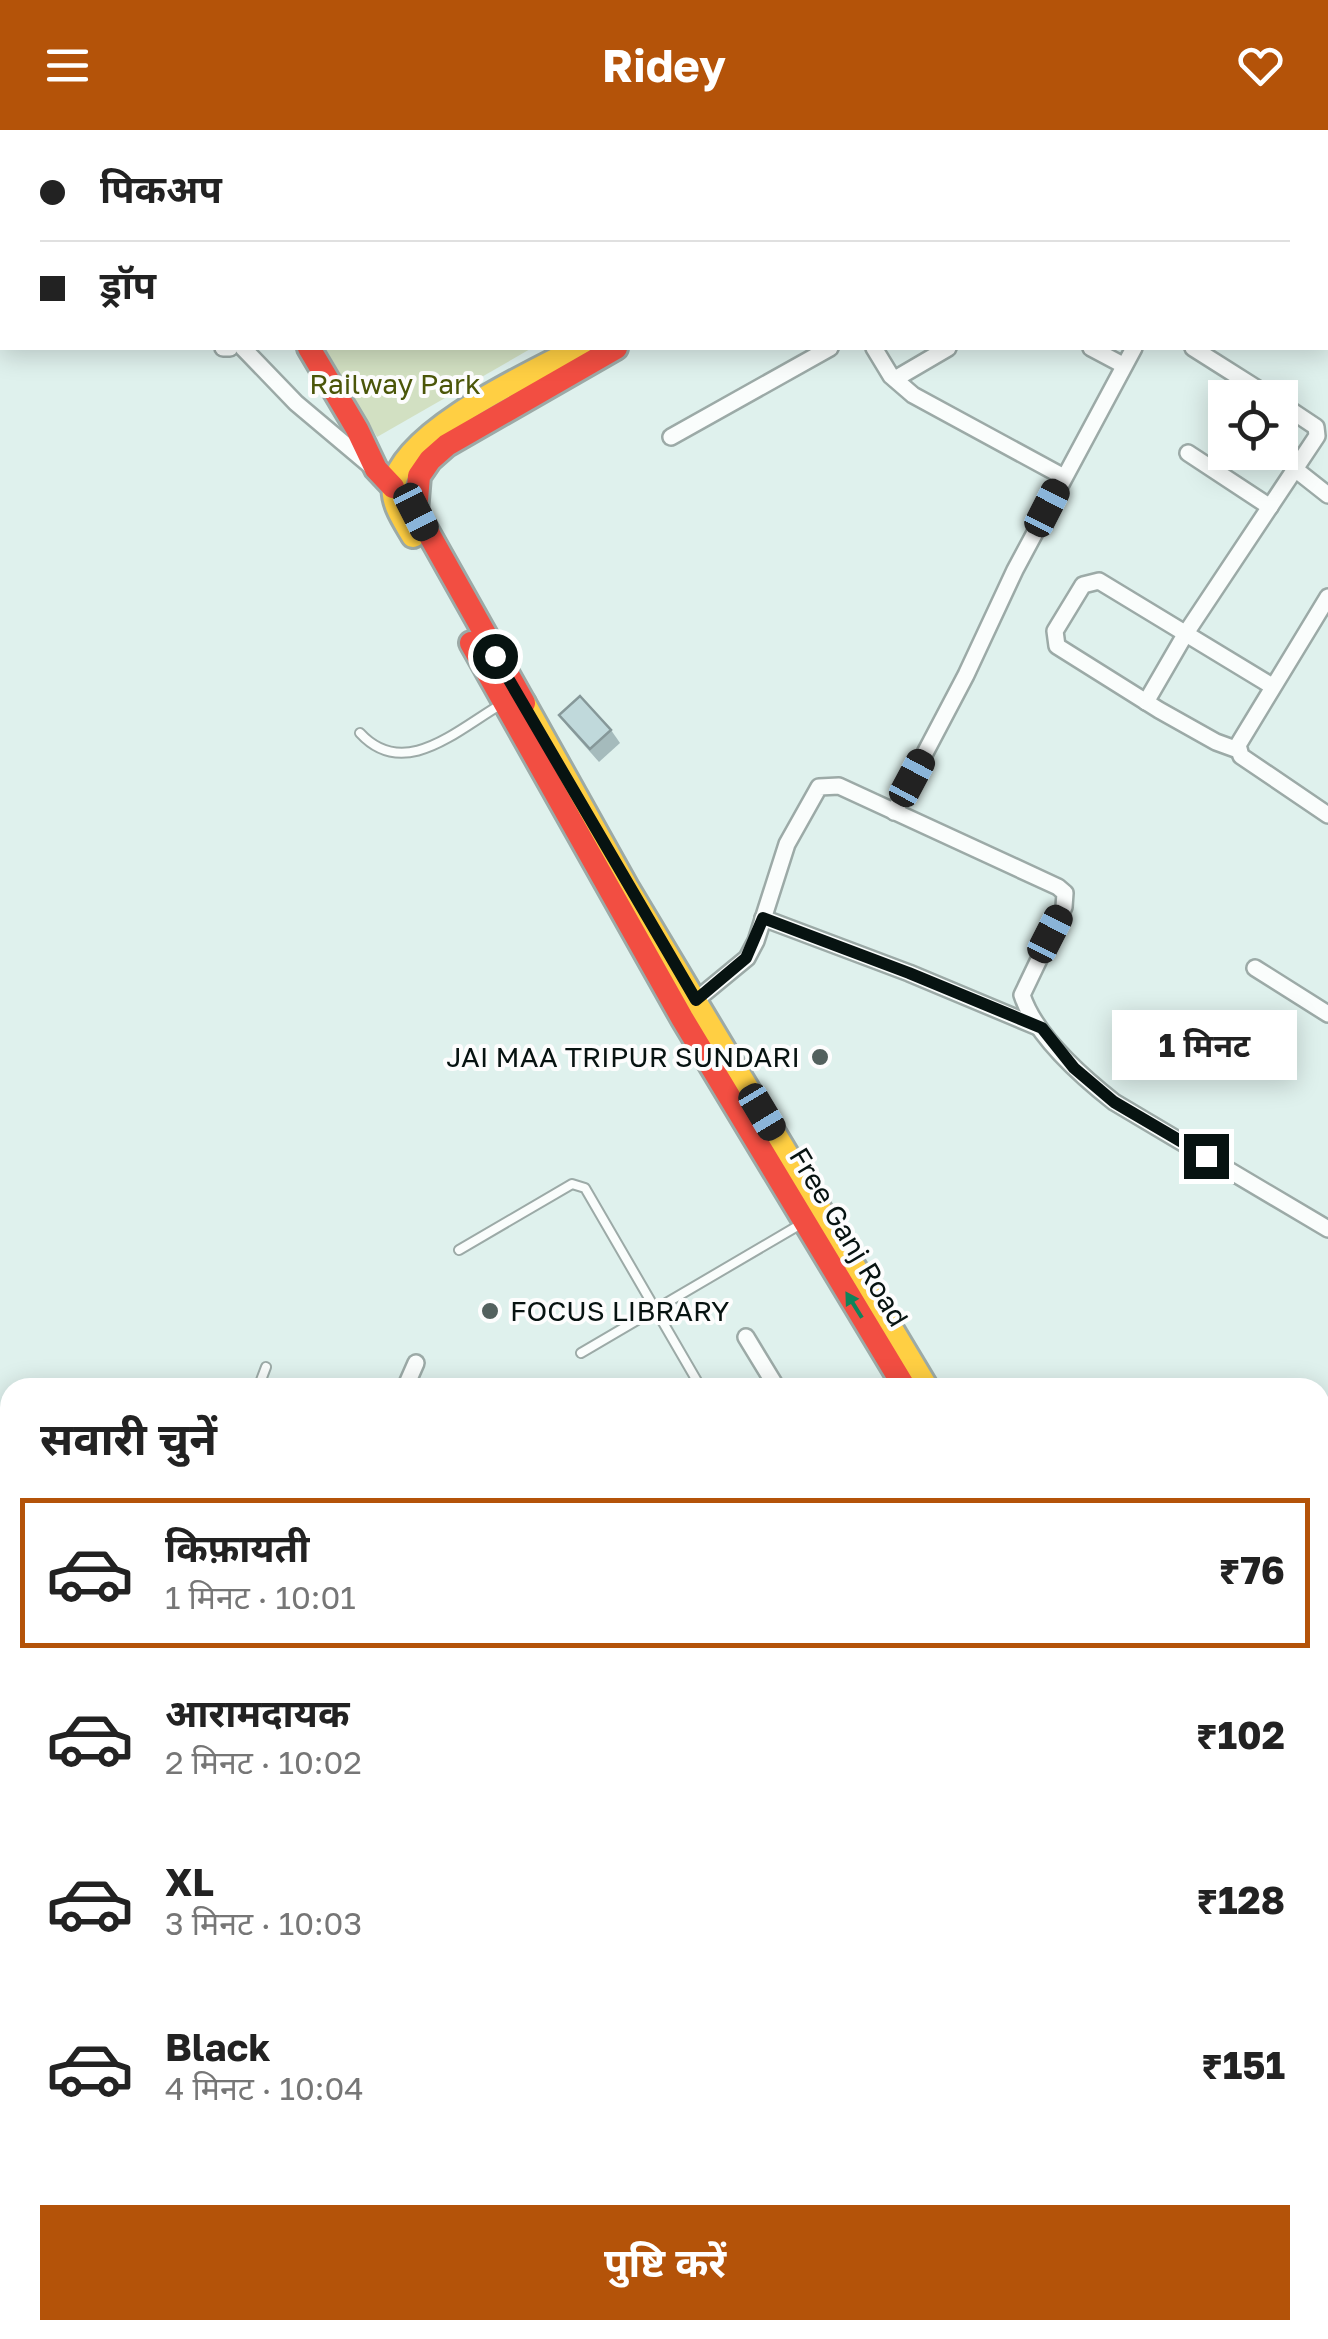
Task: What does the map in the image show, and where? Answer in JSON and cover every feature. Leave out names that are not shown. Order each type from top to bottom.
[{"type":"street","points":[[246,350],[296,403],[394,487]]},
{"type":"street","points":[[310,350],[376,469]]},
{"type":"street","points":[[394,487],[400,464],[434,432],[576,350]]},
{"type":"street","points":[[612,350],[457,437],[420,470],[414,484],[416,512],[501,666],[921,1378]]},
{"type":"street","points":[[672,438],[826,350]]},
{"type":"street","points":[[875,350],[895,379],[939,411],[1064,477]]},
{"type":"street","points":[[895,379],[945,350]]},
{"type":"street","points":[[1095,350],[1123,365]]},
{"type":"street","points":[[894,812],[1133,350]]},
{"type":"street","points":[[1195,350],[1243,380]]},
{"type":"street","points":[[1298,416],[1318,430],[1298,465]]},
{"type":"street","points":[[1188,454],[1270,507]]},
{"type":"street","points":[[1146,702],[1186,632],[1294,470]]},
{"type":"street","points":[[1296,470],[1328,495]]},
{"type":"street","name":"Free Ganj Road","points":[[394,487],[398,508],[503,703],[803,1223],[899,1378]]},
{"type":"street","points":[[1272,686],[1094,580],[1083,585],[1055,632],[1058,646],[1146,702],[1216,742],[1238,750],[1328,815]]},
{"type":"street","points":[[1238,750],[1272,686],[1328,598]]},
{"type":"street","points":[[696,1000],[746,958],[787,844],[819,787],[838,786],[1058,887],[1064,893],[1064,907],[1022,988],[1023,1000],[1042,1028],[1074,1068],[1114,1102],[1328,1229]]},
{"type":"street","points":[[763,918],[1042,1028]]},
{"type":"street","points":[[1255,968],[1328,1014]]},
{"type":"street","points":[[746,1337],[770,1378]]},
{"type":"street","points":[[410,1378],[416,1363]]},
{"type":"lane","points":[[360,733],[388,753],[406,756],[503,703]]},
{"type":"lane","points":[[459,1250],[572,1184],[580,1184],[695,1378]]},
{"type":"lane","points":[[581,1353],[803,1223]]},
{"type":"lane","points":[[262,1378],[266,1367]]},
{"type":"green space","name":"Railway Park","points":[[326,350],[529,350],[377,437]]},
{"type":"building","points":[[580,696],[611,730],[590,749],[559,715]]},
{"type":"traffic: slow","points":[[413,536],[397,505],[394,485],[403,465],[420,444],[473,405],[575,350]]},
{"type":"traffic: slow","points":[[524,703],[628,889],[921,1378]]},
{"type":"traffic: jam","points":[[310,350],[376,469],[393,487]]},
{"type":"traffic: jam","points":[[524,703],[416,511],[419,476],[447,445],[613,350]]},
{"type":"traffic: jam","points":[[471,643],[682,1018],[899,1378]]},
{"type":"place","name":"JAI MAA TRIPUR SUNDARI","points":[[820,1057]]},
{"type":"place","name":"FOCUS LIBRARY","points":[[490,1311]]},
{"type":"route","points":[[495,656],[696,1000],[746,958],[763,918],[1042,1028],[1074,1068],[1114,1102],[1206,1156]]}]
